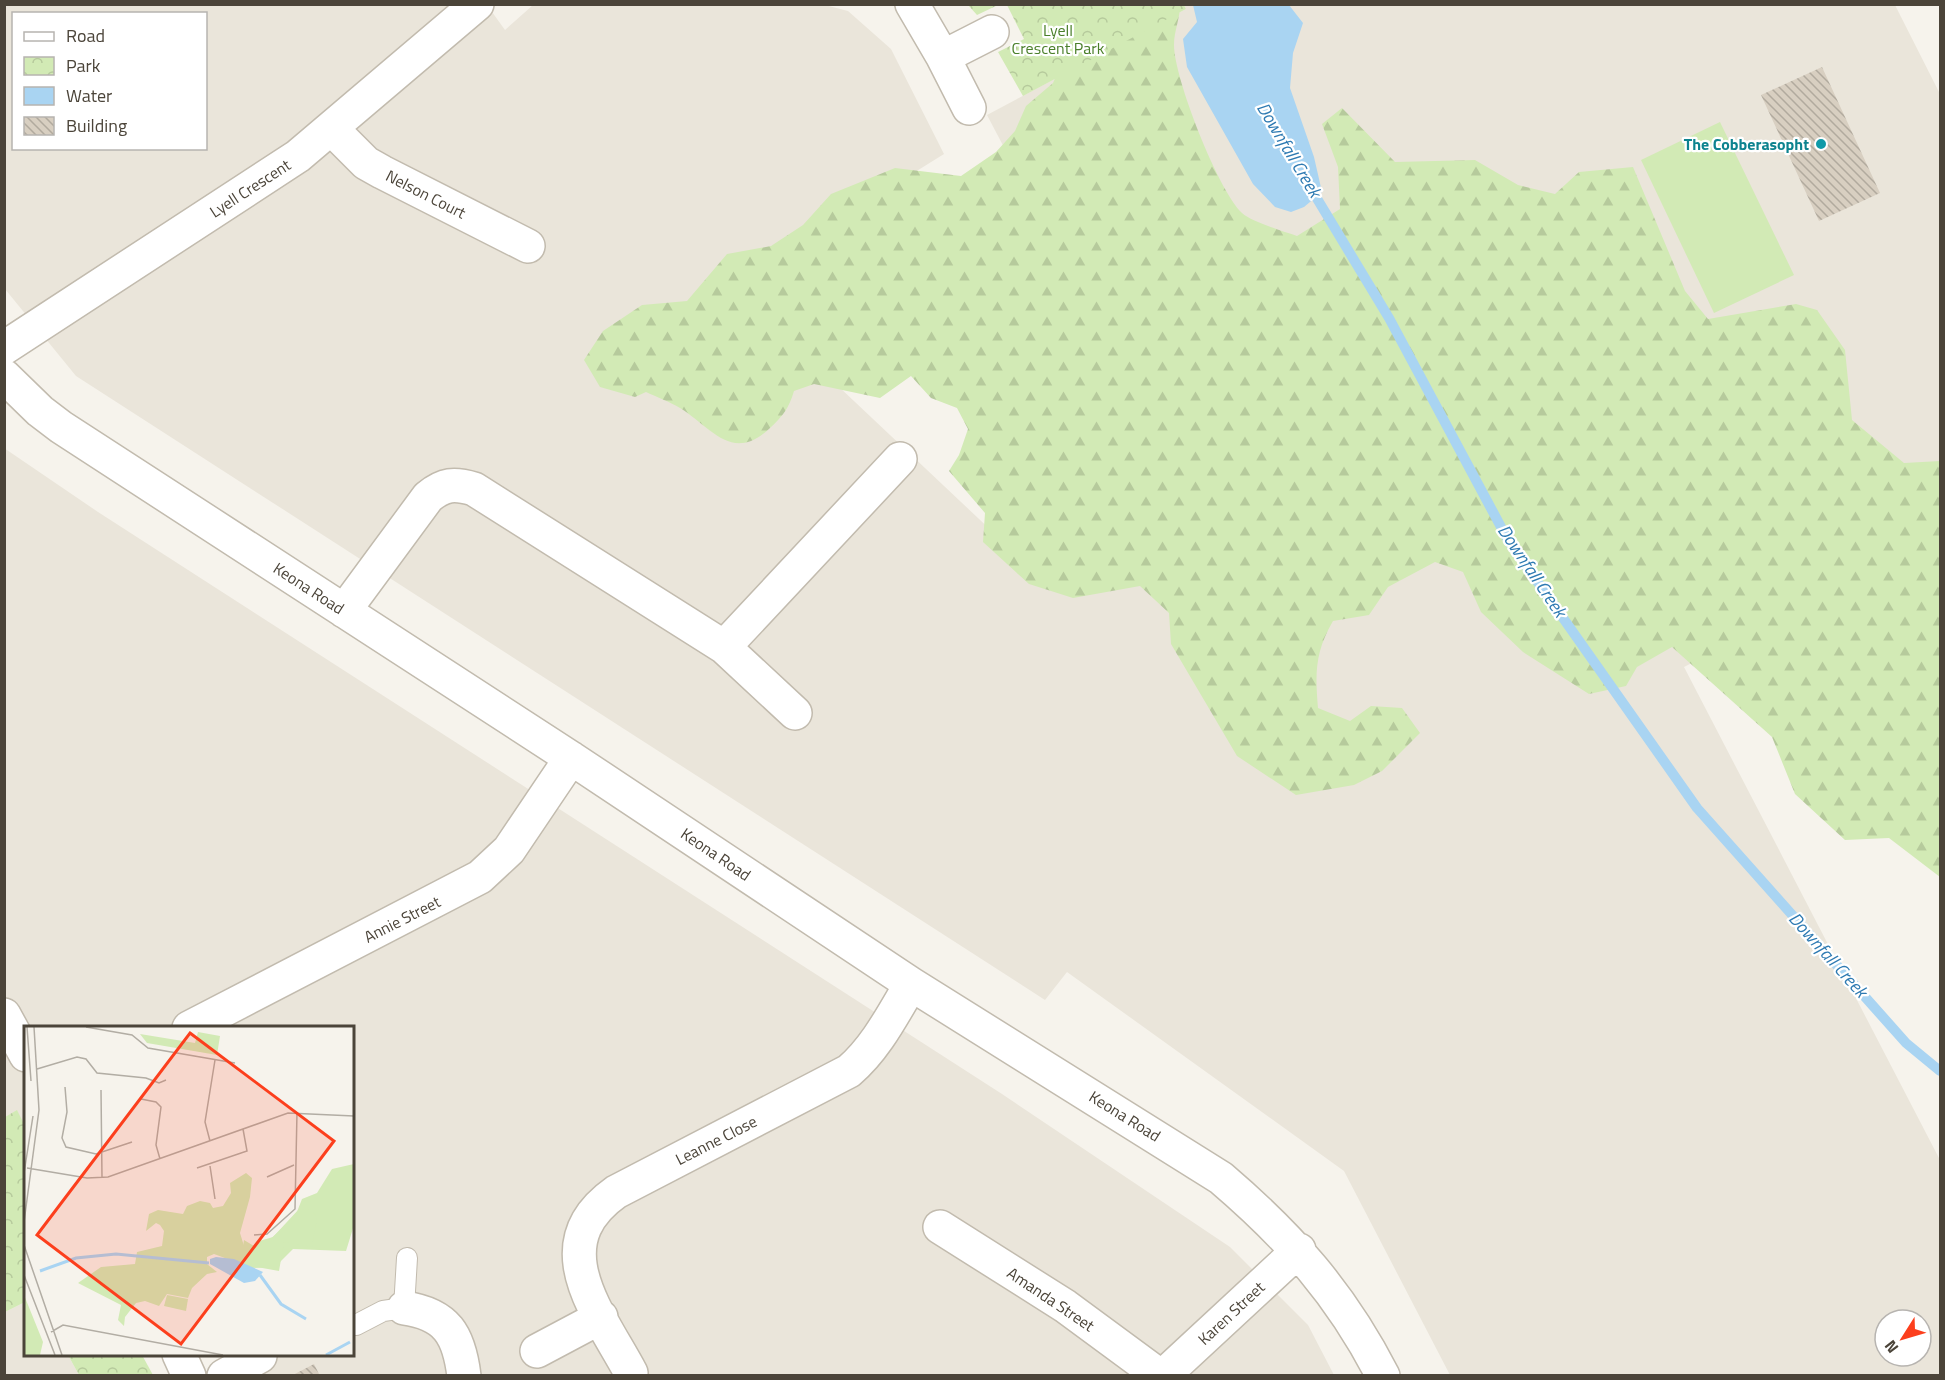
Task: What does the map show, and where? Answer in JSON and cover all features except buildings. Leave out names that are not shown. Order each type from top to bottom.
[{"type":"street","name":"Lyell Crescent","points":[[4,348],[275,172],[332,129],[477,4]]},
{"type":"street","points":[[912,4],[969,108]]},
{"type":"street","points":[[943,57],[992,32]]},
{"type":"street","name":"Nelson Court","points":[[332,129],[366,163],[528,246]]},
{"type":"street","name":"Keona Road","points":[[4,376],[32,404],[61,427],[571,758],[911,984],[1221,1178],[1299,1250],[1343,1306],[1383,1376]]},
{"type":"street","points":[[724,647],[900,459]]},
{"type":"street","points":[[345,611],[428,496],[443,485],[459,484],[474,489],[724,647],[795,713]]},
{"type":"street","name":"Annie Street","points":[[193,1026],[480,877],[508,850],[571,758]]},
{"type":"street","name":"Leanne Close","points":[[632,1373],[601,1317],[579,1268],[578,1246],[581,1231],[590,1214],[616,1192],[849,1071],[861,1060],[880,1035],[911,984]]},
{"type":"street","points":[[4,1015],[24,1051]]},
{"type":"street","name":"Amanda Street","points":[[939,1227],[1065,1306],[1161,1376]]},
{"type":"street","name":"Karen Street","points":[[1161,1376],[1299,1250]]},
{"type":"street","points":[[404,1308],[431,1315],[448,1328],[459,1344],[464,1376]]},
{"type":"street","points":[[537,1351],[601,1317]]},
{"type":"street","points":[[179,1356],[189,1376]]},
{"type":"street","points":[[224,1376],[260,1356]]},
{"type":"lane","points":[[356,1325],[383,1311],[404,1308],[406,1258]]},
{"type":"shaded area","points":[[821,4],[848,11],[891,49],[944,154],[732,286],[996,535],[1127,382],[987,115],[1186,9],[1184,5],[1895,5],[1940,94],[1940,537],[1684,667],[1940,1160],[1940,1375],[1450,1375],[1344,1171],[1067,972],[1045,1000],[76,376],[5,289],[4,5],[487,5],[505,30],[533,5]]},
{"type":"shaded area","points":[[4,448],[98,512],[1002,1094],[1230,1247],[1308,1325],[1334,1375],[232,1375],[222,1356],[354,1356],[354,1026],[24,1026],[24,1126],[17,1111],[5,1117]]},
{"type":"shaded area","points":[[24,1302],[24,1356],[69,1356],[79,1375],[5,1375],[5,1312]]},
{"type":"green space","name":"Lyell Crescent Park","points":[[968,5],[998,5],[977,15]]},
{"type":"green space","name":"Lyell Crescent Park","points":[[1007,5],[1184,5],[1186,9],[1023,96],[998,52],[1024,39]]},
{"type":"green space","points":[[1180,5],[1174,45],[1181,82],[1189,107],[1221,182],[1242,213],[1253,220],[1297,236],[1340,209],[1338,167],[1322,124],[1342,108],[1395,162],[1475,160],[1518,185],[1555,194],[1579,172],[1633,167],[1685,291],[1708,319],[1796,304],[1817,310],[1845,350],[1852,420],[1904,463],[1940,461],[1940,877],[1889,838],[1845,840],[1795,794],[1772,737],[1672,647],[1637,667],[1626,686],[1589,694],[1523,652],[1481,612],[1463,572],[1435,562],[1388,587],[1369,615],[1333,621],[1323,643],[1317,673],[1318,708],[1350,721],[1371,706],[1402,708],[1420,733],[1382,771],[1354,785],[1296,795],[1237,756],[1171,644],[1169,613],[1140,586],[1073,598],[1029,584],[983,542],[985,513],[949,471],[959,455],[968,429],[957,408],[931,398],[911,376],[880,398],[814,384],[794,391],[788,407],[779,420],[756,438],[744,443],[733,443],[722,439],[680,408],[646,392],[635,397],[600,387],[584,360],[603,331],[642,305],[687,301],[727,254],[771,246],[803,225],[831,194],[895,168],[961,176],[996,152],[1015,131],[1026,106],[1053,83],[1061,64]]},
{"type":"green space","points":[[1720,122],[1794,275],[1714,313],[1641,160]]},
{"type":"green space","points":[[17,1110],[24,1124],[24,1302],[5,1312],[5,1117]]},
{"type":"green space","points":[[69,1356],[143,1356],[153,1375],[79,1375]]},
{"type":"water","points":[[1193,5],[1289,5],[1303,23],[1293,53],[1290,88],[1314,157],[1322,192],[1304,207],[1291,212],[1275,207],[1253,184],[1187,67],[1183,39],[1197,22]]},
{"type":"waterway","name":"Downfall Creek","points":[[1310,187],[1389,318],[1508,540],[1697,808],[1906,1043],[1940,1071]]},
{"type":"place","name":"The Cobberasopht","points":[[1821,144]]}]
